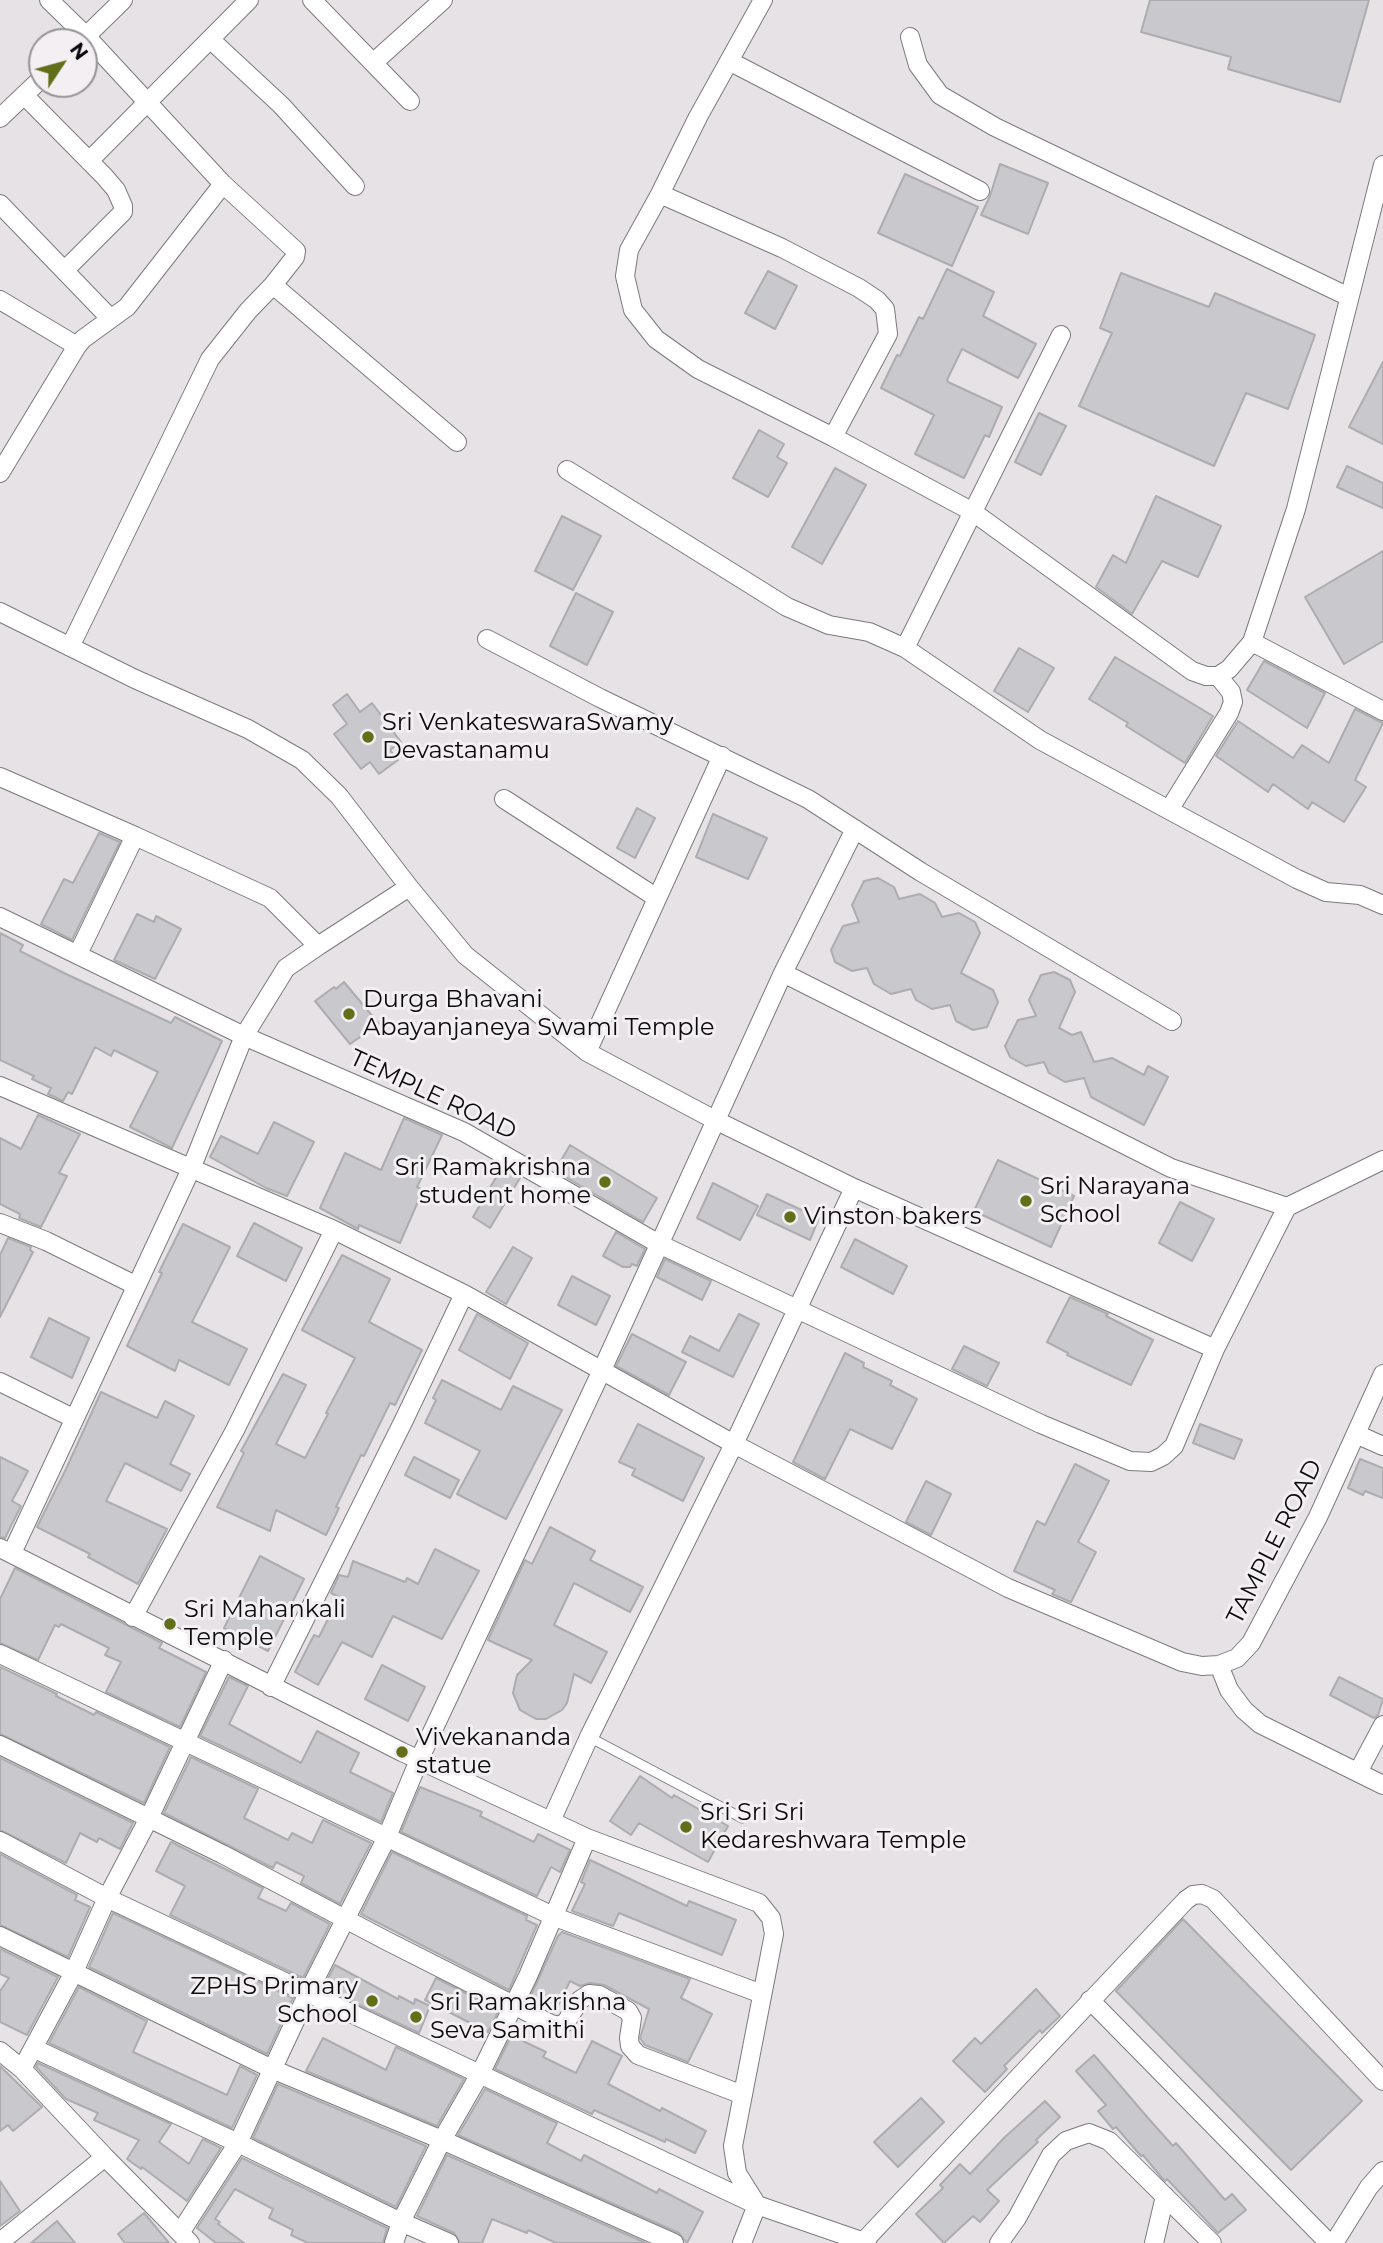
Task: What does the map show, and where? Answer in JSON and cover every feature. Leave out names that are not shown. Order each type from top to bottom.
[{"type":"street","points":[[49,0],[73,28]]},
{"type":"street","points":[[94,28],[123,0]]},
{"type":"street","points":[[89,161],[249,0]]},
{"type":"street","points":[[312,0],[410,101]]},
{"type":"street","points":[[373,63],[443,0]]},
{"type":"street","points":[[763,0],[629,250],[625,276],[633,310],[656,339],[698,369],[973,512],[1192,671],[1206,676],[1218,676],[1229,669],[1252,642],[1296,509],[1383,164]]},
{"type":"street","points":[[910,37],[918,65],[940,96],[995,127],[1349,297]]},
{"type":"street","points":[[211,40],[281,105],[355,186]]},
{"type":"street","points":[[70,647],[210,359],[248,311],[273,285],[295,257],[296,251],[223,184],[98,54]]},
{"type":"street","points":[[729,61],[981,191]]},
{"type":"street","points":[[0,118],[28,91]]},
{"type":"street","points":[[24,95],[89,161],[121,199],[123,212],[65,270]]},
{"type":"street","points":[[0,472],[77,346],[127,307],[223,184]]},
{"type":"street","points":[[660,194],[782,248],[859,288],[885,309],[888,334],[833,437]]},
{"type":"street","points":[[0,204],[110,318]]},
{"type":"street","points":[[273,285],[457,442]]},
{"type":"street","points":[[0,300],[77,346]]},
{"type":"street","points":[[905,648],[1061,335]]},
{"type":"street","points":[[567,470],[787,607],[829,625],[869,632],[905,648],[1040,740],[1297,879],[1326,892],[1360,895],[1383,905]]},
{"type":"street","points":[[0,612],[248,729],[302,760],[339,796],[465,955],[587,1052],[715,1120],[854,1188],[1215,1349]]},
{"type":"street","points":[[487,639],[808,800],[1014,929],[1172,1021]]},
{"type":"street","points":[[1252,642],[1383,711]]},
{"type":"street","points":[[1168,810],[1229,713],[1233,702],[1231,692],[1218,676]]},
{"type":"street","points":[[587,1052],[722,756]]},
{"type":"street","points":[[0,776],[270,898],[318,946]]},
{"type":"street","points":[[504,799],[657,898]]},
{"type":"street","points":[[1,2054],[22,2069],[185,2238],[238,2143],[309,1992],[347,1921],[783,973],[855,830]]},
{"type":"street","points":[[78,954],[135,836]]},
{"type":"street","points":[[409,887],[286,968],[244,1036],[191,1169],[74,1419],[6,1550],[419,1760],[587,1838],[759,1903],[771,1918],[774,1934],[733,2147],[737,2173],[757,2205]]},
{"type":"street","name":"TEMPLE ROAD","points":[[0,917],[244,1036],[464,1132],[659,1244],[1041,1423],[1130,1461],[1151,1462],[1174,1446],[1215,1349],[1287,1208]]},
{"type":"street","points":[[783,973],[1171,1168],[1287,1208],[1383,1160]]},
{"type":"street","points":[[0,1086],[334,1230],[464,1294],[734,1444],[1008,1588],[1182,1661],[1219,1665],[1229,1690],[1244,1710],[1260,1724],[1383,1785]]},
{"type":"street","points":[[551,1821],[589,1737],[734,1444],[854,1188]]},
{"type":"street","points":[[0,1223],[46,1241],[135,1285]]},
{"type":"street","points":[[133,1616],[235,1430],[334,1230]]},
{"type":"street","points":[[271,1687],[464,1294]]},
{"type":"street","name":"TAMPLE ROAD","points":[[1219,1665],[1237,1658],[1251,1643],[1318,1517],[1383,1374]]},
{"type":"street","points":[[0,1382],[74,1419]]},
{"type":"street","points":[[1356,1434],[1383,1446]]},
{"type":"street","points":[[0,1654],[555,1917],[762,1994]]},
{"type":"street","points":[[22,2069],[73,1974],[107,1898],[224,1660]]},
{"type":"street","points":[[1358,1772],[1383,1725]]},
{"type":"street","points":[[0,1745],[222,1854],[514,2006],[559,2026],[566,2022],[580,2000],[589,1994],[599,1995],[628,2011],[632,2018],[630,2046],[638,2054],[743,2095]]},
{"type":"street","points":[[394,2243],[401,2222],[442,2140],[480,2074],[514,2006],[555,1917],[587,1838]]},
{"type":"street","points":[[0,1841],[107,1898],[757,2205],[841,2239],[865,2242],[1090,2000],[1186,1899],[1194,1895],[1213,1899],[1383,2081]]},
{"type":"street","points":[[0,1936],[272,2069],[442,2140],[674,2243]]},
{"type":"street","points":[[1090,2000],[1329,2243]]},
{"type":"street","points":[[34,2049],[449,2243]]},
{"type":"street","points":[[999,2243],[1017,2217],[1051,2155],[1066,2141],[1088,2133],[1109,2141],[1212,2243]]},
{"type":"street","points":[[0,2242],[105,2157]]},
{"type":"street","points":[[1334,2243],[1369,2187],[1383,2171]]},
{"type":"street","points":[[1154,2243],[1165,2196]]},
{"type":"street","points":[[742,2243],[757,2205]]},
{"type":"lane","points":[[589,1737],[742,1818]]},
{"type":"building","points":[[1150,0],[1369,0],[1340,102],[1228,69],[1231,57],[1141,32]]},
{"type":"building","points":[[1000,164],[1048,183],[1028,234],[981,215]]},
{"type":"building","points":[[905,174],[978,207],[952,266],[878,233]]},
{"type":"building","points":[[947,269],[994,292],[983,316],[1036,344],[1018,378],[962,349],[948,382],[1002,407],[989,437],[985,435],[964,478],[915,454],[934,415],[881,388],[919,317],[923,319]]},
{"type":"building","points":[[768,271],[797,286],[775,329],[745,313]]},
{"type":"building","points":[[1121,273],[1209,307],[1215,293],[1315,335],[1288,409],[1246,393],[1214,466],[1079,406],[1112,333],[1100,328]]},
{"type":"building","points":[[1383,362],[1383,444],[1349,427]]},
{"type":"building","points":[[1039,413],[1066,426],[1041,475],[1015,462]]},
{"type":"building","points":[[759,430],[784,444],[777,457],[787,463],[768,497],[733,478]]},
{"type":"building","points":[[1347,466],[1383,483],[1383,508],[1337,487]]},
{"type":"building","points":[[835,468],[866,485],[822,564],[792,547]]},
{"type":"building","points":[[1156,496],[1221,526],[1198,577],[1162,561],[1132,614],[1096,587],[1113,555],[1126,563]]},
{"type":"building","points":[[562,516],[601,536],[573,590],[535,571]]},
{"type":"building","points":[[1383,551],[1383,641],[1344,664],[1305,597]]},
{"type":"building","points":[[576,593],[613,612],[587,665],[550,646]]},
{"type":"building","points":[[1019,648],[1054,668],[1028,712],[994,691]]},
{"type":"building","points":[[1115,657],[1213,716],[1185,763],[1089,699]]},
{"type":"building","points":[[1264,661],[1325,693],[1307,728],[1247,690]]},
{"type":"building","points":[[347,694],[360,712],[372,703],[401,742],[390,750],[398,760],[379,774],[370,762],[361,769],[334,734],[347,724],[333,705]]},
{"type":"building","points":[[1355,709],[1383,723],[1355,780],[1366,787],[1344,822],[1312,802],[1308,809],[1273,784],[1268,792],[1216,756],[1238,721],[1293,758],[1302,745],[1329,763]]},
{"type":"building","points":[[637,808],[655,818],[635,858],[617,848]]},
{"type":"building","points":[[713,814],[767,838],[748,879],[696,857]]},
{"type":"building","points":[[99,833],[120,842],[72,940],[41,924],[64,879],[73,883]]},
{"type":"building","points":[[878,878],[894,887],[899,899],[920,894],[935,903],[942,917],[959,913],[975,922],[980,933],[961,973],[993,990],[998,1002],[987,1027],[973,1030],[956,1021],[950,1005],[932,1009],[916,1000],[911,989],[891,994],[874,984],[867,968],[852,971],[835,962],[831,950],[843,926],[859,922],[852,905],[864,881]]},
{"type":"building","points":[[137,914],[154,922],[156,916],[181,929],[155,979],[114,960]]},
{"type":"building","points":[[0,933],[23,945],[20,951],[66,974],[171,1023],[175,1017],[222,1041],[172,1148],[130,1127],[158,1072],[114,1050],[111,1056],[95,1047],[72,1094],[68,1092],[63,1101],[48,1094],[51,1088],[32,1079],[34,1076],[0,1060]]},
{"type":"building","points":[[1054,972],[1070,980],[1075,992],[1059,1028],[1072,1035],[1081,1032],[1094,1062],[1112,1058],[1144,1075],[1148,1066],[1168,1077],[1144,1125],[1091,1097],[1084,1078],[1065,1082],[1049,1073],[1044,1062],[1026,1066],[1010,1057],[1005,1046],[1018,1020],[1036,1016],[1029,1000],[1041,975]]},
{"type":"building","points":[[344,982],[379,1024],[350,1044],[315,1001]]},
{"type":"building","points":[[38,1115],[80,1134],[59,1173],[67,1176],[41,1227],[19,1218],[20,1214],[0,1204],[0,1138],[21,1149]]},
{"type":"building","points":[[404,1118],[442,1135],[417,1187],[423,1190],[400,1243],[359,1225],[358,1229],[320,1208],[345,1153],[381,1170]]},
{"type":"building","points":[[274,1122],[314,1142],[287,1196],[266,1188],[210,1157],[221,1136],[258,1154]]},
{"type":"building","points":[[570,1145],[657,1198],[643,1222],[555,1171]]},
{"type":"building","points":[[998,1160],[1074,1196],[1051,1247],[974,1211]]},
{"type":"building","points":[[502,1167],[520,1178],[490,1228],[473,1217]]},
{"type":"building","points":[[713,1183],[758,1206],[740,1240],[697,1218]]},
{"type":"building","points":[[767,1194],[819,1218],[810,1240],[757,1215]]},
{"type":"building","points":[[1180,1202],[1214,1219],[1192,1261],[1159,1243]]},
{"type":"building","points":[[254,1223],[302,1248],[286,1281],[237,1256]]},
{"type":"building","points":[[183,1224],[230,1247],[192,1322],[247,1349],[229,1385],[179,1360],[175,1371],[127,1346]]},
{"type":"building","points":[[616,1232],[645,1249],[637,1266],[632,1264],[630,1267],[623,1267],[603,1256]]},
{"type":"building","points":[[8,1238],[31,1247],[33,1252],[0,1317],[0,1255]]},
{"type":"building","points":[[855,1239],[907,1266],[893,1294],[841,1267]]},
{"type":"building","points":[[513,1247],[532,1258],[506,1304],[486,1292]]},
{"type":"building","points":[[342,1255],[390,1279],[369,1322],[422,1350],[395,1405],[390,1403],[364,1456],[361,1455],[326,1535],[276,1510],[270,1531],[217,1507],[244,1453],[241,1451],[283,1374],[306,1385],[276,1444],[305,1458],[328,1414],[326,1413],[355,1358],[302,1330]]},
{"type":"building","points":[[665,1259],[711,1281],[702,1300],[657,1277]]},
{"type":"building","points":[[572,1276],[610,1296],[596,1325],[558,1305]]},
{"type":"building","points":[[1070,1297],[1108,1314],[1106,1316],[1153,1340],[1131,1385],[1067,1355],[1068,1353],[1047,1342]]},
{"type":"building","points":[[477,1314],[528,1343],[510,1379],[459,1350]]},
{"type":"building","points":[[739,1314],[759,1324],[733,1377],[682,1352],[690,1336],[719,1351]]},
{"type":"building","points":[[49,1318],[89,1338],[72,1378],[31,1357]]},
{"type":"building","points":[[632,1334],[686,1362],[669,1395],[616,1366]]},
{"type":"building","points":[[964,1346],[999,1363],[987,1386],[952,1369]]},
{"type":"building","points":[[845,1353],[864,1363],[863,1367],[892,1381],[890,1385],[917,1399],[892,1449],[850,1429],[825,1479],[793,1462]]},
{"type":"building","points":[[442,1380],[501,1410],[513,1386],[562,1410],[506,1519],[457,1494],[480,1451],[425,1423]]},
{"type":"building","points":[[101,1392],[157,1418],[165,1401],[194,1416],[170,1464],[190,1474],[181,1491],[125,1463],[106,1501],[167,1529],[138,1584],[88,1557],[90,1554],[37,1527]]},
{"type":"building","points":[[638,1424],[704,1458],[683,1501],[632,1475],[635,1469],[619,1462]]},
{"type":"building","points":[[1200,1424],[1242,1440],[1234,1459],[1193,1443]]},
{"type":"building","points":[[0,1457],[28,1471],[12,1501],[21,1506],[5,1538],[0,1537]]},
{"type":"building","points":[[414,1457],[459,1480],[450,1498],[405,1475]]},
{"type":"building","points":[[1360,1459],[1383,1468],[1383,1498],[1365,1491],[1363,1495],[1348,1488]]},
{"type":"building","points":[[1075,1464],[1109,1481],[1078,1542],[1096,1552],[1071,1602],[1052,1594],[1055,1590],[1014,1571],[1037,1521],[1045,1525]]},
{"type":"building","points":[[926,1481],[951,1494],[931,1535],[906,1522]]},
{"type":"building","points":[[550,1527],[595,1551],[590,1560],[643,1587],[630,1612],[574,1583],[554,1625],[607,1652],[591,1683],[574,1674],[567,1703],[562,1710],[546,1719],[536,1719],[520,1710],[513,1693],[517,1675],[532,1660],[488,1640],[525,1560],[532,1564]]},
{"type":"building","points":[[435,1549],[479,1571],[442,1639],[393,1616],[372,1657],[342,1642],[318,1685],[295,1672],[314,1635],[319,1637],[339,1597],[331,1593],[339,1575],[348,1577],[353,1561],[405,1582],[407,1578],[418,1584]]},
{"type":"building","points":[[260,1556],[304,1579],[268,1651],[224,1628]]},
{"type":"building","points":[[15,1568],[162,1643],[159,1648],[206,1672],[180,1727],[106,1692],[121,1662],[105,1655],[109,1648],[61,1624],[59,1627],[55,1625],[38,1660],[0,1643],[0,1599]]},
{"type":"building","points":[[382,1665],[425,1687],[408,1721],[365,1699]]},
{"type":"building","points":[[0,1667],[94,1715],[96,1712],[170,1747],[144,1803],[0,1734]]},
{"type":"building","points":[[229,1677],[248,1686],[229,1724],[301,1763],[317,1731],[359,1753],[350,1772],[393,1793],[381,1822],[200,1736]]},
{"type":"building","points":[[1339,1677],[1383,1699],[1378,1715],[1374,1718],[1330,1695]]},
{"type":"building","points":[[191,1757],[258,1789],[244,1818],[288,1840],[292,1833],[312,1843],[323,1820],[371,1843],[340,1904],[301,1883],[304,1876],[276,1862],[273,1868],[164,1813]]},
{"type":"building","points":[[0,1758],[133,1823],[120,1849],[99,1838],[97,1842],[80,1833],[66,1863],[0,1830]]},
{"type":"building","points":[[640,1776],[672,1798],[674,1795],[728,1826],[708,1862],[639,1823],[631,1835],[610,1821]]},
{"type":"building","points":[[420,1787],[482,1812],[480,1816],[534,1842],[538,1834],[570,1850],[560,1872],[551,1867],[537,1896],[401,1832]]},
{"type":"building","points":[[171,1842],[263,1888],[258,1898],[286,1911],[291,1903],[330,1924],[303,1978],[170,1915],[185,1886],[156,1871]]},
{"type":"building","points":[[392,1852],[527,1916],[526,1920],[537,1925],[509,1990],[361,1914]]},
{"type":"building","points":[[0,1854],[77,1895],[75,1900],[90,1907],[68,1957],[0,1925]]},
{"type":"building","points":[[590,1860],[687,1906],[689,1901],[736,1920],[722,1955],[619,1913],[613,1926],[572,1911],[585,1884],[581,1882]]},
{"type":"building","points":[[113,1913],[293,1998],[267,2054],[89,1967]]},
{"type":"building","points":[[1183,1919],[1362,2101],[1291,2170],[1116,1991]]},
{"type":"building","points":[[562,1932],[690,1979],[681,1998],[712,2014],[688,2062],[645,2045],[640,2038],[649,2009],[604,1985],[590,1983],[580,1986],[570,1981],[557,2008],[531,1995]]},
{"type":"building","points":[[0,1949],[58,1977],[27,2035],[0,2022],[0,1991],[9,1978],[0,1974]]},
{"type":"building","points":[[335,1965],[398,1999],[399,1996],[414,2004],[415,1999],[430,2006],[419,2033],[323,1988]]},
{"type":"building","points":[[436,1978],[499,2010],[488,2032],[425,2000]]},
{"type":"building","points":[[79,1987],[147,2021],[133,2052],[227,2095],[240,2066],[257,2075],[232,2128],[49,2043]]},
{"type":"building","points":[[1036,1989],[1060,2016],[1042,2033],[1040,2030],[1004,2066],[1007,2069],[985,2092],[953,2061],[975,2038],[981,2044]]},
{"type":"building","points":[[514,2030],[525,2036],[523,2041],[546,2052],[543,2057],[576,2073],[592,2041],[622,2056],[608,2084],[706,2131],[695,2153],[594,2110],[592,2114],[495,2069]]},
{"type":"building","points":[[323,2038],[386,2070],[396,2047],[464,2079],[437,2126],[306,2071]]},
{"type":"building","points":[[1094,2055],[1173,2146],[1176,2143],[1225,2200],[1232,2194],[1246,2210],[1218,2233],[1167,2179],[1165,2181],[1162,2178],[1116,2127],[1113,2129],[1098,2111],[1106,2105],[1076,2071]]},
{"type":"building","points":[[38,2063],[171,2124],[159,2142],[189,2164],[203,2139],[221,2148],[187,2201],[127,2159],[139,2140],[94,2120],[98,2113],[66,2099],[36,2067]]},
{"type":"building","points":[[0,2066],[42,2107],[13,2131],[8,2125],[0,2131]]},
{"type":"building","points":[[278,2084],[426,2146],[396,2207],[253,2138]]},
{"type":"building","points":[[485,2089],[557,2123],[547,2143],[581,2161],[584,2155],[657,2193],[659,2189],[703,2212],[687,2243],[679,2233],[458,2135]]},
{"type":"building","points":[[921,2098],[944,2122],[898,2167],[874,2142]]},
{"type":"building","points":[[1045,2101],[1060,2117],[1036,2140],[1038,2142],[987,2190],[999,2201],[980,2222],[973,2216],[944,2243],[916,2214],[943,2188],[940,2185],[960,2164],[970,2174],[1005,2137]]},
{"type":"building","points":[[447,2155],[646,2243],[556,2243],[528,2230],[527,2233],[492,2219],[482,2243],[460,2243],[454,2233],[417,2216]]},
{"type":"building","points":[[242,2158],[387,2228],[383,2243],[308,2243],[291,2235],[293,2230],[269,2218],[273,2209],[235,2189],[215,2219],[244,2243],[216,2243],[197,2228]]},
{"type":"building","points":[[0,2181],[20,2211],[0,2226]]},
{"type":"building","points":[[144,2213],[169,2243],[125,2243],[118,2234]]},
{"type":"building","points":[[57,2221],[75,2243],[31,2243]]},
{"type":"place","name":"Sri VenkateswaraSwamy Devastanamu","points":[[368,737]]},
{"type":"place","name":"Durga Bhavani Abayanjaneya Swami Temple","points":[[349,1014]]},
{"type":"place","name":"Sri Ramakrishna student home","points":[[605,1182]]},
{"type":"place","name":"Sri Narayana School","points":[[1026,1201]]},
{"type":"place","name":"Vinston bakers","points":[[790,1217]]},
{"type":"place","name":"Sri Mahankali Temple","points":[[170,1624]]},
{"type":"place","name":"Vivekananda statue","points":[[402,1752]]},
{"type":"place","name":"Sri Sri Sri Kedareshwara Temple","points":[[686,1827]]},
{"type":"place","name":"ZPHS Primary School","points":[[372,2001]]},
{"type":"place","name":"Sri Ramakrishna Seva Samithi","points":[[416,2017]]}]
